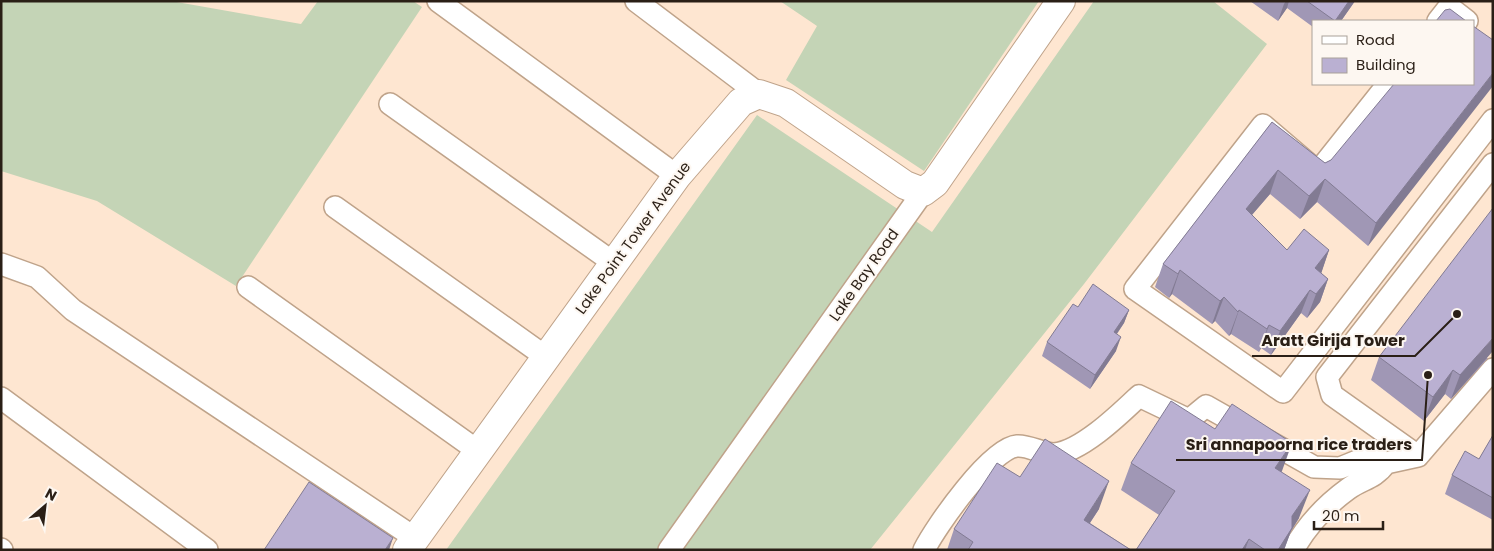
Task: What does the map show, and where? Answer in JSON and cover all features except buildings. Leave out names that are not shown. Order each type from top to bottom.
[{"type":"street","points":[[438,1],[677,176]]},
{"type":"street","points":[[636,1],[759,94],[786,103],[905,185],[923,192]]},
{"type":"street","name":"Lake Bay Road","points":[[669,550],[923,192],[934,183],[1061,1]]},
{"type":"street","points":[[1439,20],[1449,7],[1465,20]]},
{"type":"street","points":[[1387,85],[1318,172],[1263,125],[1135,289],[1283,392],[1493,120]]},
{"type":"street","name":"Lake Point Tower Avenue","points":[[411,544],[677,176],[741,102],[759,94]]},
{"type":"street","points":[[390,104],[614,263]]},
{"type":"street","points":[[1418,456],[1332,396],[1327,377],[1493,164]]},
{"type":"street","points":[[335,207],[546,357]]},
{"type":"street","points":[[1,264],[37,276],[72,310],[411,544]]},
{"type":"street","points":[[248,287],[478,451]]},
{"type":"street","points":[[924,550],[957,500],[992,459],[1016,446],[1055,454],[1084,442],[1106,426],[1139,396],[1190,420],[1206,406],[1314,467],[1340,468],[1367,457],[1386,463],[1418,456],[1493,370]]},
{"type":"street","points":[[1,398],[207,550]]},
{"type":"street","points":[[1293,550],[1302,533],[1318,517],[1348,489],[1376,475],[1386,463]]},
{"type":"street","points":[[1340,468],[1348,489]]},
{"type":"green space","points":[[1,1],[171,1],[301,24],[318,1],[413,1],[422,7],[236,286],[97,201],[1,171]]},
{"type":"green space","points":[[780,1],[1039,1],[924,171],[786,80],[817,26]]},
{"type":"green space","points":[[1094,1],[1213,1],[1267,44],[1084,284],[870,550],[446,550],[757,115],[932,232]]},
{"type":"place","name":"Aratt Girija Tower","points":[[1457,314]]},
{"type":"place","name":"Sri annapoorna rice traders","points":[[1428,375]]}]
